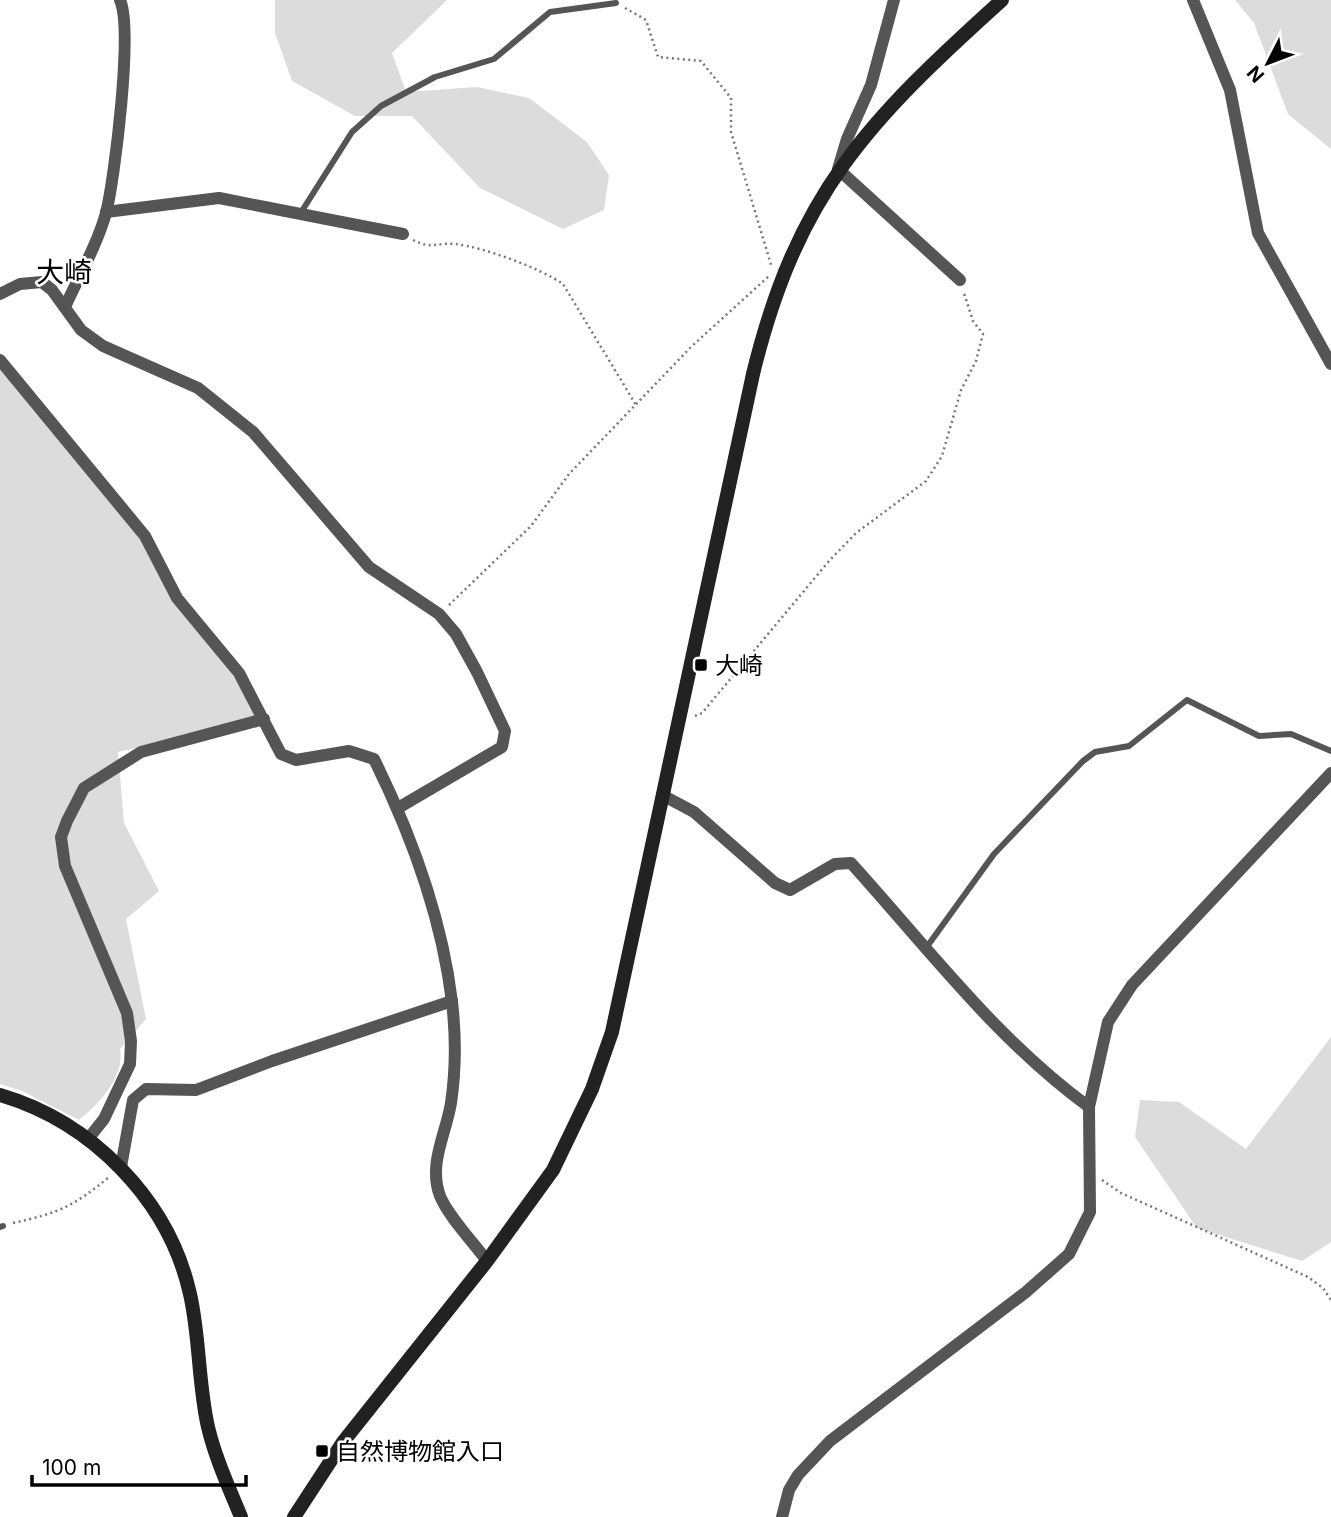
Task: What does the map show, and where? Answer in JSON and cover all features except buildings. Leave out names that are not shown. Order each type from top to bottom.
[{"type":"street","points":[[65,307],[106,212],[116,158],[125,23],[120,0]]},
{"type":"street","points":[[838,169],[847,139],[871,85],[894,0]]},
{"type":"street","points":[[294,1517],[343,1442],[487,1261],[553,1170],[592,1088],[612,1032],[753,374],[777,275],[838,169],[898,96],[1002,0]]},
{"type":"street","points":[[1193,0],[1230,90],[1258,233],[1331,364]]},
{"type":"street","points":[[838,169],[960,280]]},
{"type":"street","points":[[106,212],[219,198],[402,234]]},
{"type":"street","points":[[0,295],[20,284],[42,282],[81,330],[103,346],[198,388],[253,432],[369,567],[439,614],[456,635],[505,731],[502,747],[398,808]]},
{"type":"street","points":[[0,360],[145,536],[177,598],[239,673],[281,754],[296,760],[349,751],[374,759],[398,808],[441,939],[452,1001],[456,1055],[450,1106],[435,1169],[440,1197],[487,1261]]},
{"type":"street","points":[[88,1139],[104,1119],[130,1064],[131,1041],[127,1013],[65,866],[61,837],[67,821],[84,788],[141,752],[264,719]]},
{"type":"street","points":[[782,1517],[789,1490],[798,1475],[830,1441],[1026,1292],[1069,1254],[1090,1212],[1089,1107],[1108,1022],[1132,985],[1331,773]]},
{"type":"street","points":[[664,796],[694,812],[775,883],[790,890],[835,864],[851,863],[1051,1079],[1089,1107]]},
{"type":"street","points":[[121,1167],[133,1100],[146,1089],[196,1090],[272,1060],[452,1001]]},
{"type":"street","points":[[0,1095],[34,1108],[88,1139],[121,1167],[156,1214],[181,1267],[190,1295],[208,1427],[241,1517]]},
{"type":"lane","points":[[300,214],[352,132],[381,106],[435,77],[494,59],[550,12],[601,2],[616,3]]},
{"type":"lane","points":[[926,947],[994,854],[1083,761],[1094,752],[1129,746],[1187,700],[1259,736],[1291,734],[1331,751]]},
{"type":"path","points":[[439,614],[531,526],[569,474],[692,346],[777,275],[732,132],[731,98],[701,61],[658,57],[646,20],[616,3]]},
{"type":"path","points":[[402,234],[427,247],[454,244],[544,271],[563,284],[636,405]]},
{"type":"path","points":[[680,723],[702,713],[856,533],[926,481],[942,456],[961,390],[976,361],[983,334],[973,321],[960,280]]},
{"type":"path","points":[[1,1226],[54,1213],[76,1204],[121,1167]]},
{"type":"path","points":[[1091,1172],[1121,1193],[1308,1277],[1323,1288],[1331,1300]]},
{"type":"shaded area","points":[[275,0],[447,0],[392,53],[406,92],[477,87],[529,98],[587,142],[609,175],[604,210],[563,229],[480,188],[412,116],[355,116],[292,81],[275,33]]},
{"type":"shaded area","points":[[1235,0],[1331,0],[1331,149],[1288,114],[1254,23]]},
{"type":"shaded area","points":[[0,360],[145,536],[177,598],[264,719],[118,752],[124,823],[159,891],[126,919],[146,1019],[120,1049],[119,1070],[109,1089],[79,1120],[22,1091],[0,1084]]},
{"type":"shaded area","points":[[1331,1037],[1331,1242],[1302,1261],[1197,1228],[1135,1137],[1140,1100],[1179,1102],[1246,1149]]},
{"type":"place","name":"大崎","points":[[701,665]]},
{"type":"place","name":"自然博物館入口","points":[[322,1451]]},
{"type":"district","name":"大崎","points":[[64,272]]}]
